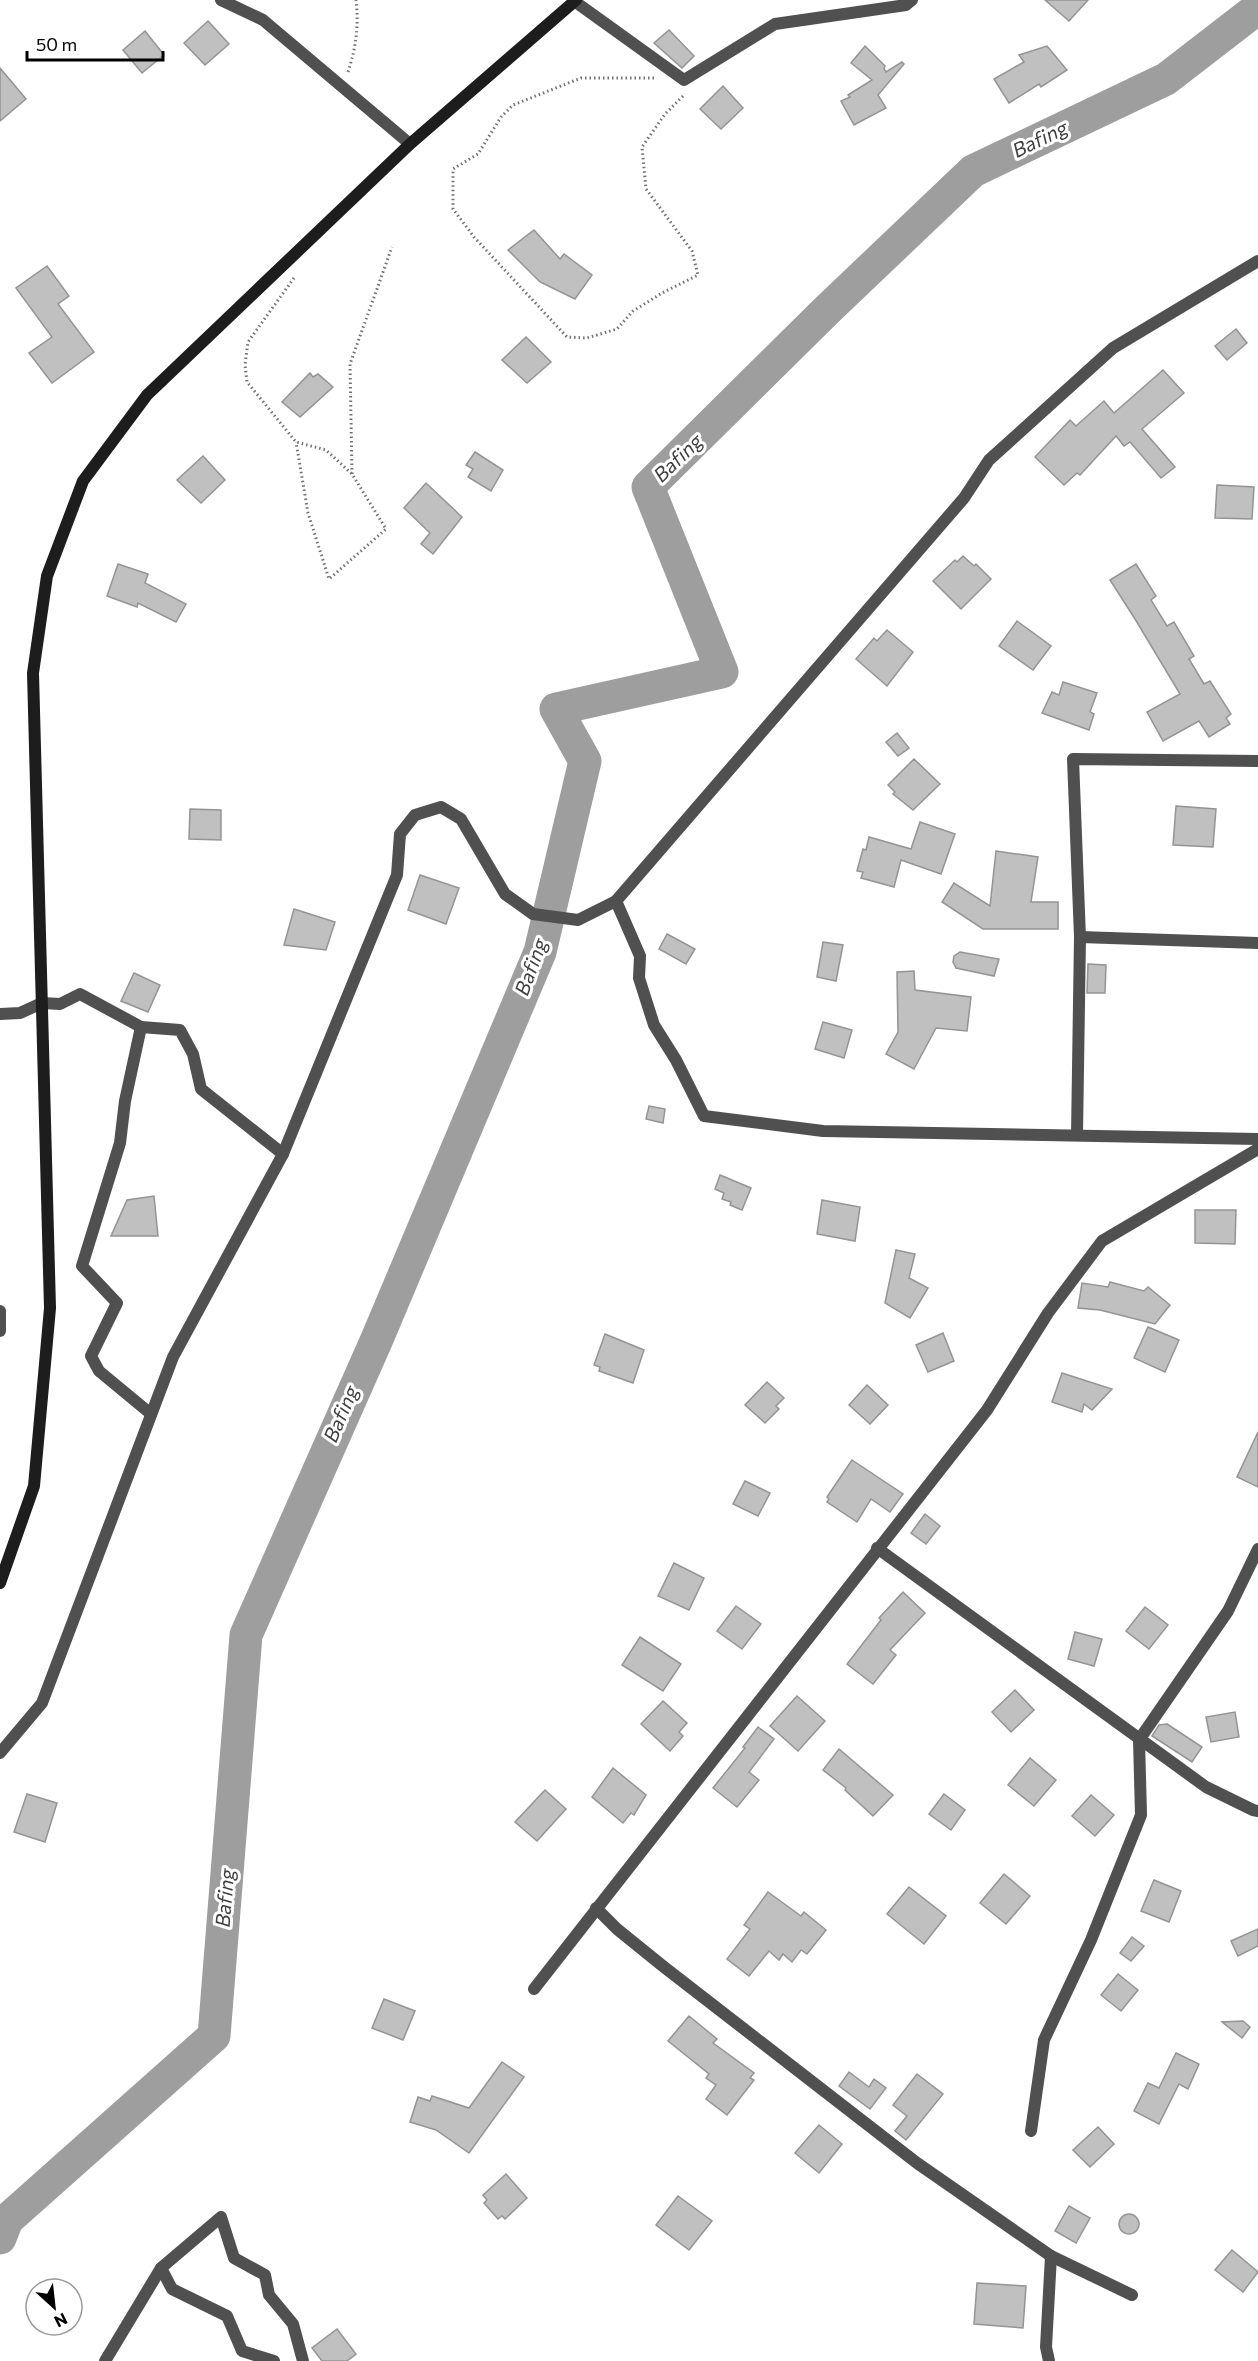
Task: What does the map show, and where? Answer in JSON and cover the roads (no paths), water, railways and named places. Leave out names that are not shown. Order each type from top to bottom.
[{"type":"main road","points":[[0,1583],[34,1486],[50,1308],[33,674],[46,576],[83,481],[147,395],[410,144],[575,1]]},
{"type":"street","points":[[221,0],[263,20],[410,144]]},
{"type":"street","points":[[575,1],[686,86],[775,24],[906,5],[912,0]]},
{"type":"street","points":[[0,1753],[42,1703],[173,1357],[283,1154],[397,875],[400,834],[415,815],[441,807],[461,819],[505,894],[533,914],[578,920],[616,901],[964,498],[989,460],[1113,348],[1258,261]]},
{"type":"street","points":[[1077,1135],[1080,937],[1073,759],[1258,761]]},
{"type":"street","points":[[616,901],[640,956],[639,978],[654,1025],[676,1060],[704,1116],[823,1131],[1258,1139]]},
{"type":"street","points":[[1080,937],[1258,943]]},
{"type":"street","points":[[0,1014],[20,1013],[42,1003],[60,1004],[80,994],[141,1027],[180,1030],[193,1054],[201,1089],[283,1154]]},
{"type":"street","points":[[141,1027],[125,1101],[120,1143],[82,1266],[117,1303],[92,1356],[99,1371],[152,1414]]},
{"type":"street","points":[[534,1989],[987,1410],[1048,1313],[1102,1241],[1258,1149]]},
{"type":"street","points":[[0,1311],[0,1331]]},
{"type":"street","points":[[877,1548],[1206,1787],[1253,1810],[1258,1810]]},
{"type":"street","points":[[1031,2131],[1044,2040],[1091,1940],[1141,1815],[1139,1740],[1228,1611],[1258,1549]]},
{"type":"street","points":[[596,1908],[617,1929],[664,1967],[917,2163],[1051,2256],[1132,2295]]},
{"type":"street","points":[[105,2361],[161,2268],[220,2217],[234,2258],[265,2275],[269,2295],[293,2324],[303,2361]]},
{"type":"street","points":[[1049,2361],[1046,2347],[1051,2256]]},
{"type":"street","points":[[161,2268],[172,2289],[227,2316],[242,2351],[274,2361]]},
{"type":"waterway","name":"Bafing","points":[[0,2238],[7,2220],[214,2036],[246,1635],[377,1339],[540,952],[585,761],[556,709],[722,672],[648,487],[827,310],[973,171],[1166,79],[1258,8]]}]
